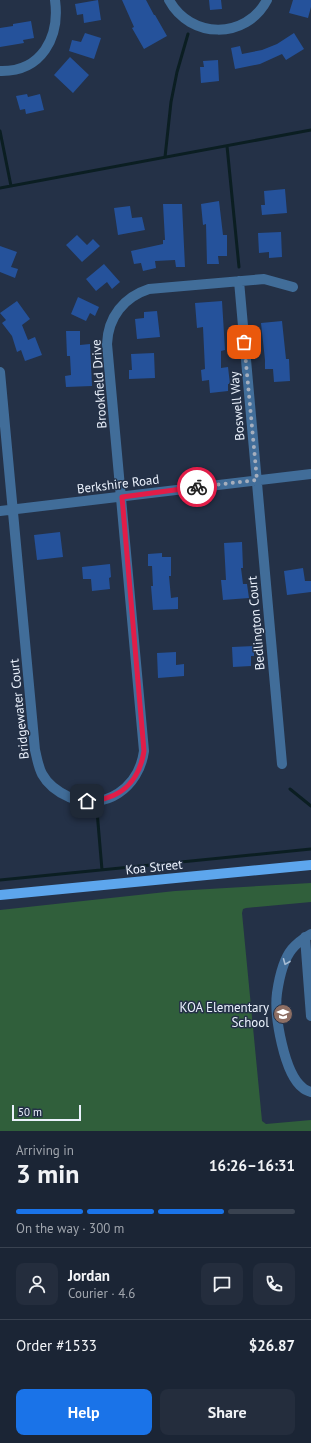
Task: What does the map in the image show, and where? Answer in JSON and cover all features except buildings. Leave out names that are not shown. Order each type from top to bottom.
[{"type":"main road","name":"Koa Street","points":[[0,895],[311,865]]},
{"type":"street","points":[[0,71],[18,69],[36,59],[43,53],[54,33],[56,22],[55,0]]},
{"type":"street","points":[[169,0],[176,12],[192,23],[202,28],[215,30],[239,26],[250,20],[261,10],[267,0]]},
{"type":"street","name":"Brookfield Drive","points":[[122,497],[107,335],[113,318],[124,303],[139,293],[149,289],[264,279],[293,287]]},
{"type":"street","name":"Boswell Way","points":[[238,281],[257,480]]},
{"type":"street","name":"Bridgewater Court","points":[[0,372],[34,742],[38,764],[47,781],[53,788],[74,799],[87,801],[99,801],[110,798],[128,786],[140,768],[144,751],[122,497]]},
{"type":"street","name":"Berkshire Road","points":[[0,511],[311,474]]},
{"type":"street","name":"Bedlington Court","points":[[257,480],[282,764]]},
{"type":"street","points":[[308,936],[311,1016]]},
{"type":"street","points":[[308,936],[292,950],[281,973],[277,993],[278,1022],[284,1054],[293,1075],[303,1088],[311,1092]]},
{"type":"green space","points":[[311,883],[311,902],[246,908],[243,909],[242,913],[262,1121],[266,1124],[311,1120],[311,1131],[0,1131],[0,910],[175,891]]},
{"type":"waterway","points":[[165,157],[171,102],[177,72],[188,34]]},
{"type":"waterway","points":[[0,188],[311,130]]},
{"type":"waterway","points":[[0,131],[11,186]]},
{"type":"waterway","points":[[227,146],[239,267]]},
{"type":"waterway","points":[[290,789],[311,806]]},
{"type":"waterway","points":[[97,811],[102,870]]},
{"type":"waterway","points":[[0,880],[311,849]]},
{"type":"way so far","points":[[197,487],[257,480],[244,342]]},
{"type":"place","name":"KOA Elementary School","points":[[283,1014]]},
{"type":"route","points":[[87,801],[99,801],[110,798],[128,786],[135,778],[140,768],[144,751],[122,497],[197,487]]}]
